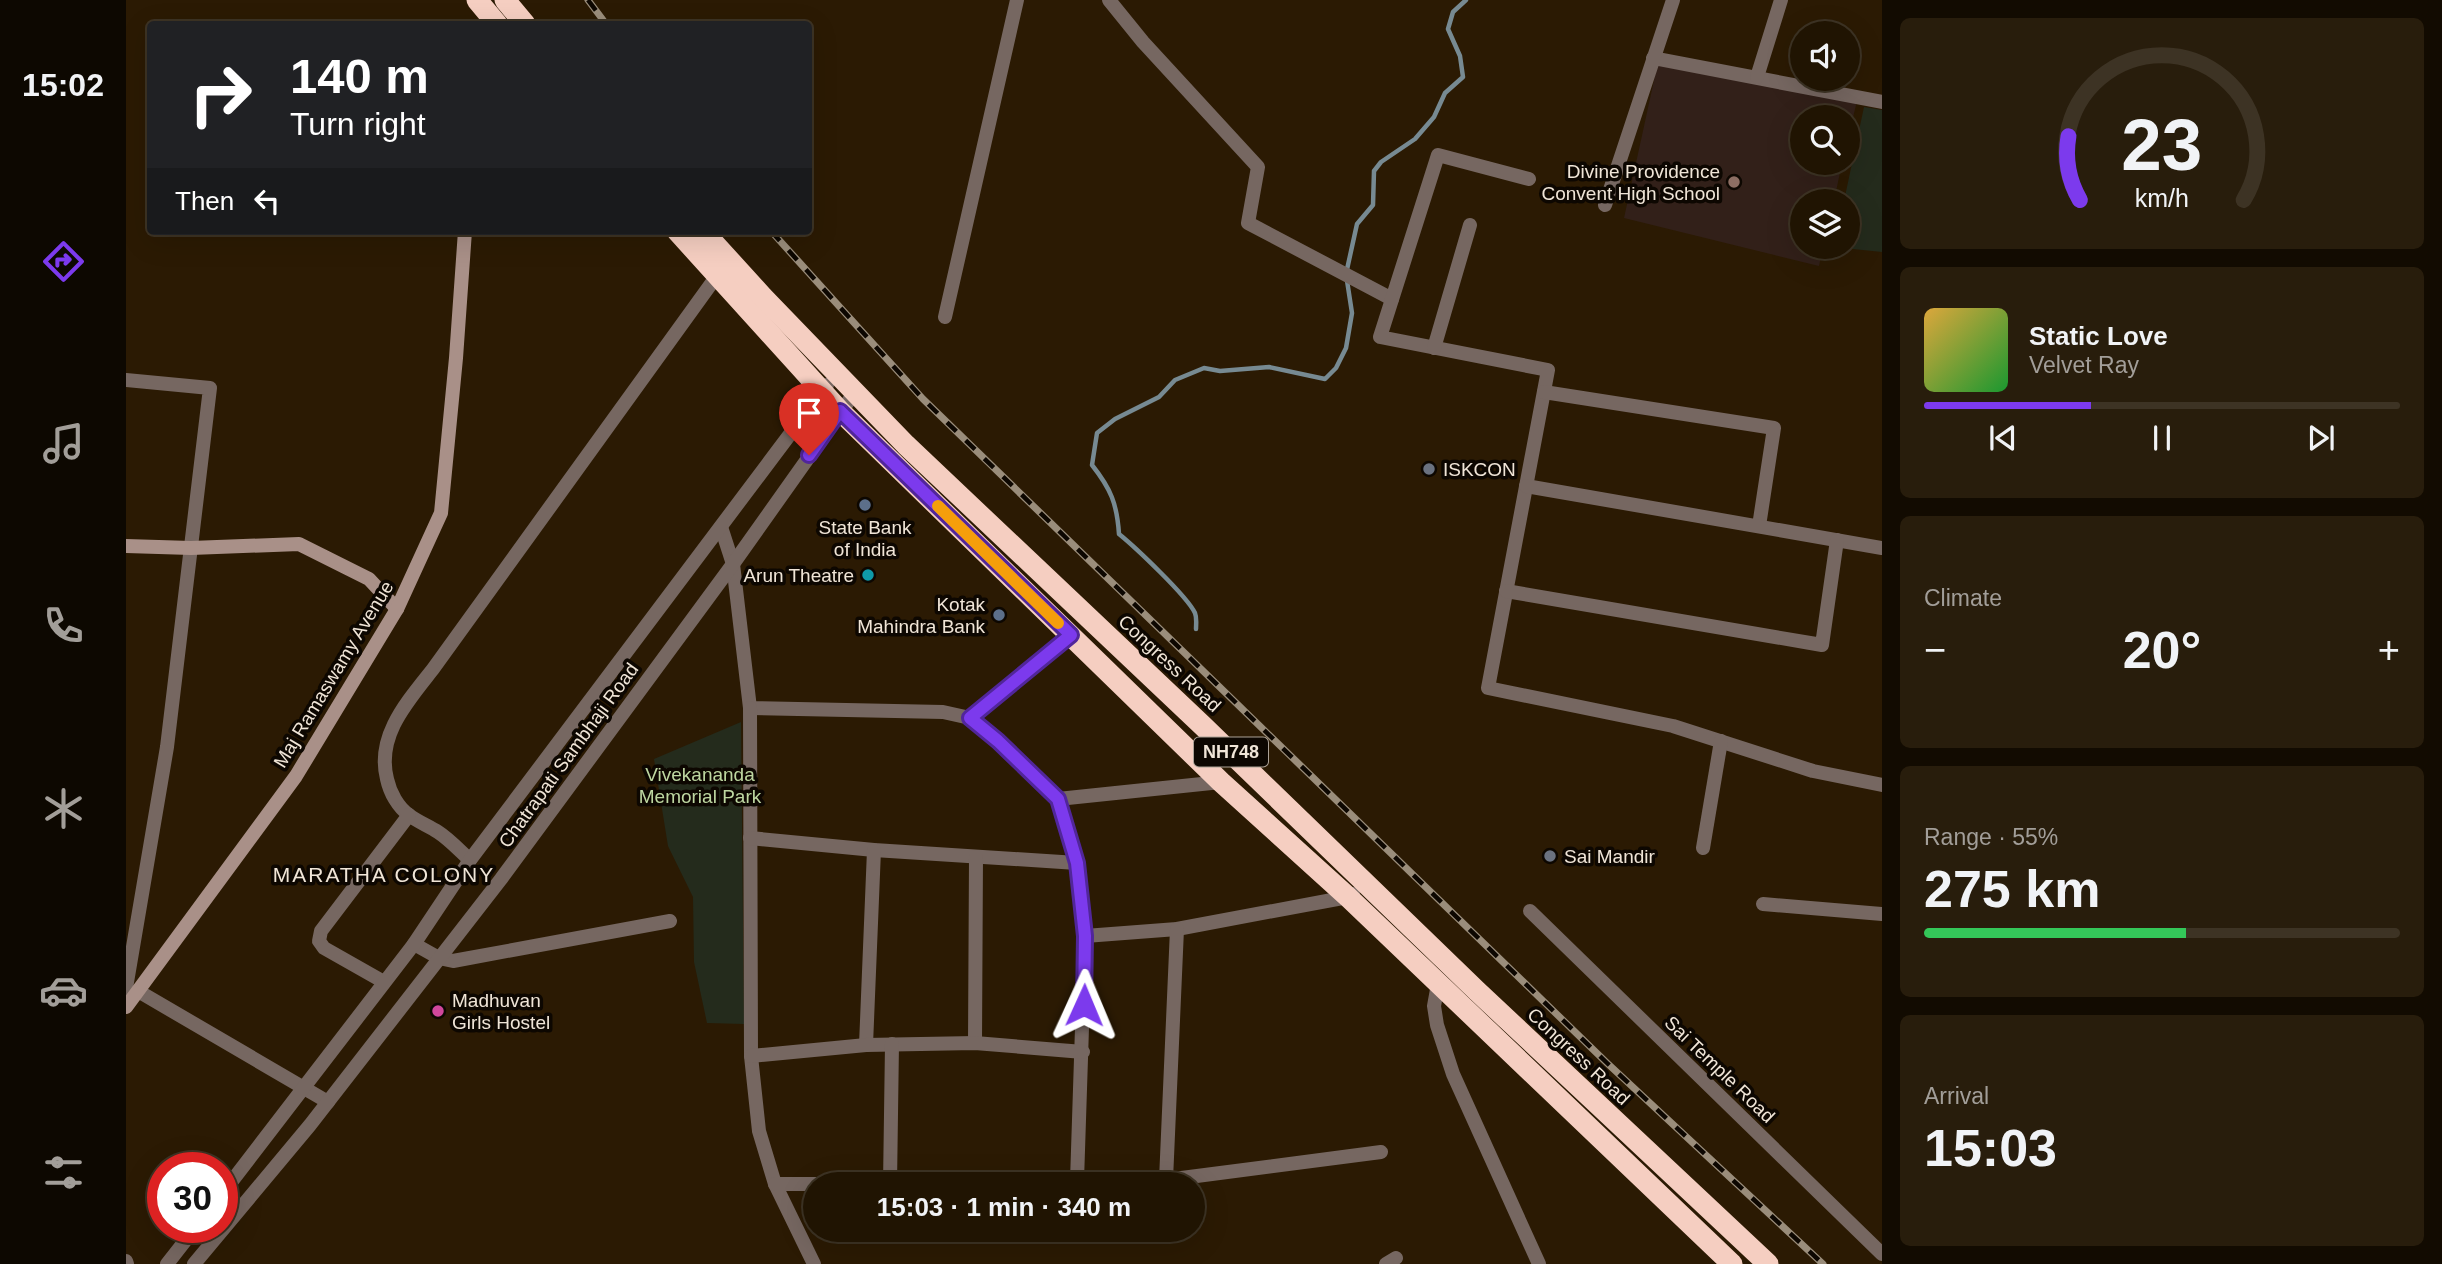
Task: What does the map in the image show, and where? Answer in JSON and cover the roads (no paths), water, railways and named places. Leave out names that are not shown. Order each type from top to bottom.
[{"type":"highway","points":[[492,11],[517,21]]},
{"type":"highway","name":"NH748","points":[[680,235],[840,411],[1221,782],[1348,897],[1732,1264]]},
{"type":"highway","name":"Congress Road","points":[[707,235],[906,445],[1476,991],[1768,1264]]},
{"type":"street","points":[[945,317],[1017,0]]},
{"type":"street","points":[[1109,0],[1143,42],[1258,167],[1248,223],[1392,299]]},
{"type":"street","points":[[1605,205],[1673,0]]},
{"type":"street","points":[[1757,77],[1781,0]]},
{"type":"street","points":[[1653,58],[1882,102]]},
{"type":"street","points":[[1528,179],[1438,155],[1380,337],[1548,370],[1488,688],[1673,726],[1812,771],[1882,785]]},
{"type":"street","points":[[1434,348],[1470,225]]},
{"type":"street","name":"Maj Ramaswamy Avenue","points":[[126,1007],[132,989],[296,776],[397,609],[441,513],[465,235]]},
{"type":"street","points":[[470,860],[439,833],[409,815],[390,791],[383,765],[385,746],[401,710],[716,276]]},
{"type":"street","name":"Chatrapati Sambhaji Road","points":[[238,1173],[414,944],[470,860],[838,373]]},
{"type":"street","points":[[126,380],[210,388],[167,747],[132,989],[328,1102]]},
{"type":"street","name":"Chatrapati Sambhaji Road","points":[[194,1264],[328,1102],[501,878],[733,564],[855,391]]},
{"type":"street","points":[[1544,392],[1774,428],[1759,526]]},
{"type":"street","points":[[1526,486],[1882,548]]},
{"type":"street","points":[[720,527],[733,564],[750,708],[751,1056],[759,1131],[775,1184],[814,1264]]},
{"type":"street","points":[[1506,591],[1822,645],[1837,540]]},
{"type":"street","points":[[126,546],[191,548],[299,544],[369,579],[397,609]]},
{"type":"street","points":[[970,718],[1071,635]]},
{"type":"street","points":[[750,708],[943,712],[970,718],[1058,799],[1077,863],[1085,936],[1077,1172]]},
{"type":"street","points":[[1703,848],[1721,741]]},
{"type":"street","points":[[1058,799],[1221,782]]},
{"type":"street","points":[[384,982],[324,948],[319,941],[409,815]]},
{"type":"street","points":[[750,838],[874,850],[1077,863]]},
{"type":"street","points":[[866,1045],[874,850]]},
{"type":"street","points":[[975,1043],[976,857]]},
{"type":"street","points":[[1085,936],[1177,929],[1348,897],[1368,885]]},
{"type":"street","points":[[1763,904],[1882,914]]},
{"type":"street","name":"Sai Temple Road","points":[[1530,911],[1882,1254]]},
{"type":"street","points":[[414,944],[439,958],[453,961],[670,921]]},
{"type":"street","points":[[1166,1172],[1177,929]]},
{"type":"street","points":[[1438,984],[1434,1006],[1437,1025],[1453,1074],[1539,1264]]},
{"type":"street","points":[[751,1056],[892,1044],[975,1043],[1083,1052]]},
{"type":"street","points":[[890,1172],[892,1044]]},
{"type":"street","points":[[1205,1175],[1381,1152]]},
{"type":"street","points":[[775,1184],[803,1184]]},
{"type":"street","points":[[167,1264],[183,1243]]},
{"type":"waterway","points":[[1196,629],[1196,615],[1182,595],[1119,534],[1112,497],[1092,465],[1097,433],[1115,419],[1159,397],[1175,380],[1204,368],[1220,371],[1269,367],[1325,379],[1336,368],[1346,348],[1352,313],[1346,274],[1357,224],[1373,205],[1374,171],[1381,162],[1415,139],[1434,117],[1445,93],[1463,77],[1460,56],[1448,29],[1453,12],[1466,0]]},
{"type":"railway","points":[[588,0],[604,21]]},
{"type":"railway","points":[[775,235],[923,399],[1607,1063],[1823,1264]]},
{"type":"place","name":"Divine Providence Convent High School","points":[[1734,182]]},
{"type":"place","name":"ISKCON","points":[[1429,469]]},
{"type":"place","name":"State Bank of India","points":[[865,505]]},
{"type":"place","name":"Arun Theatre","points":[[868,575]]},
{"type":"place","name":"Kotak Mahindra Bank","points":[[999,615]]},
{"type":"place","name":"Sai Mandir","points":[[1550,856]]},
{"type":"place","name":"Madhuvan Girls Hostel","points":[[438,1011]]},
{"type":"district","name":"MARATHA COLONY","points":[[384,875]]},
{"type":"park label","name":"Vivekananda Memorial Park","points":[[700,785]]}]
